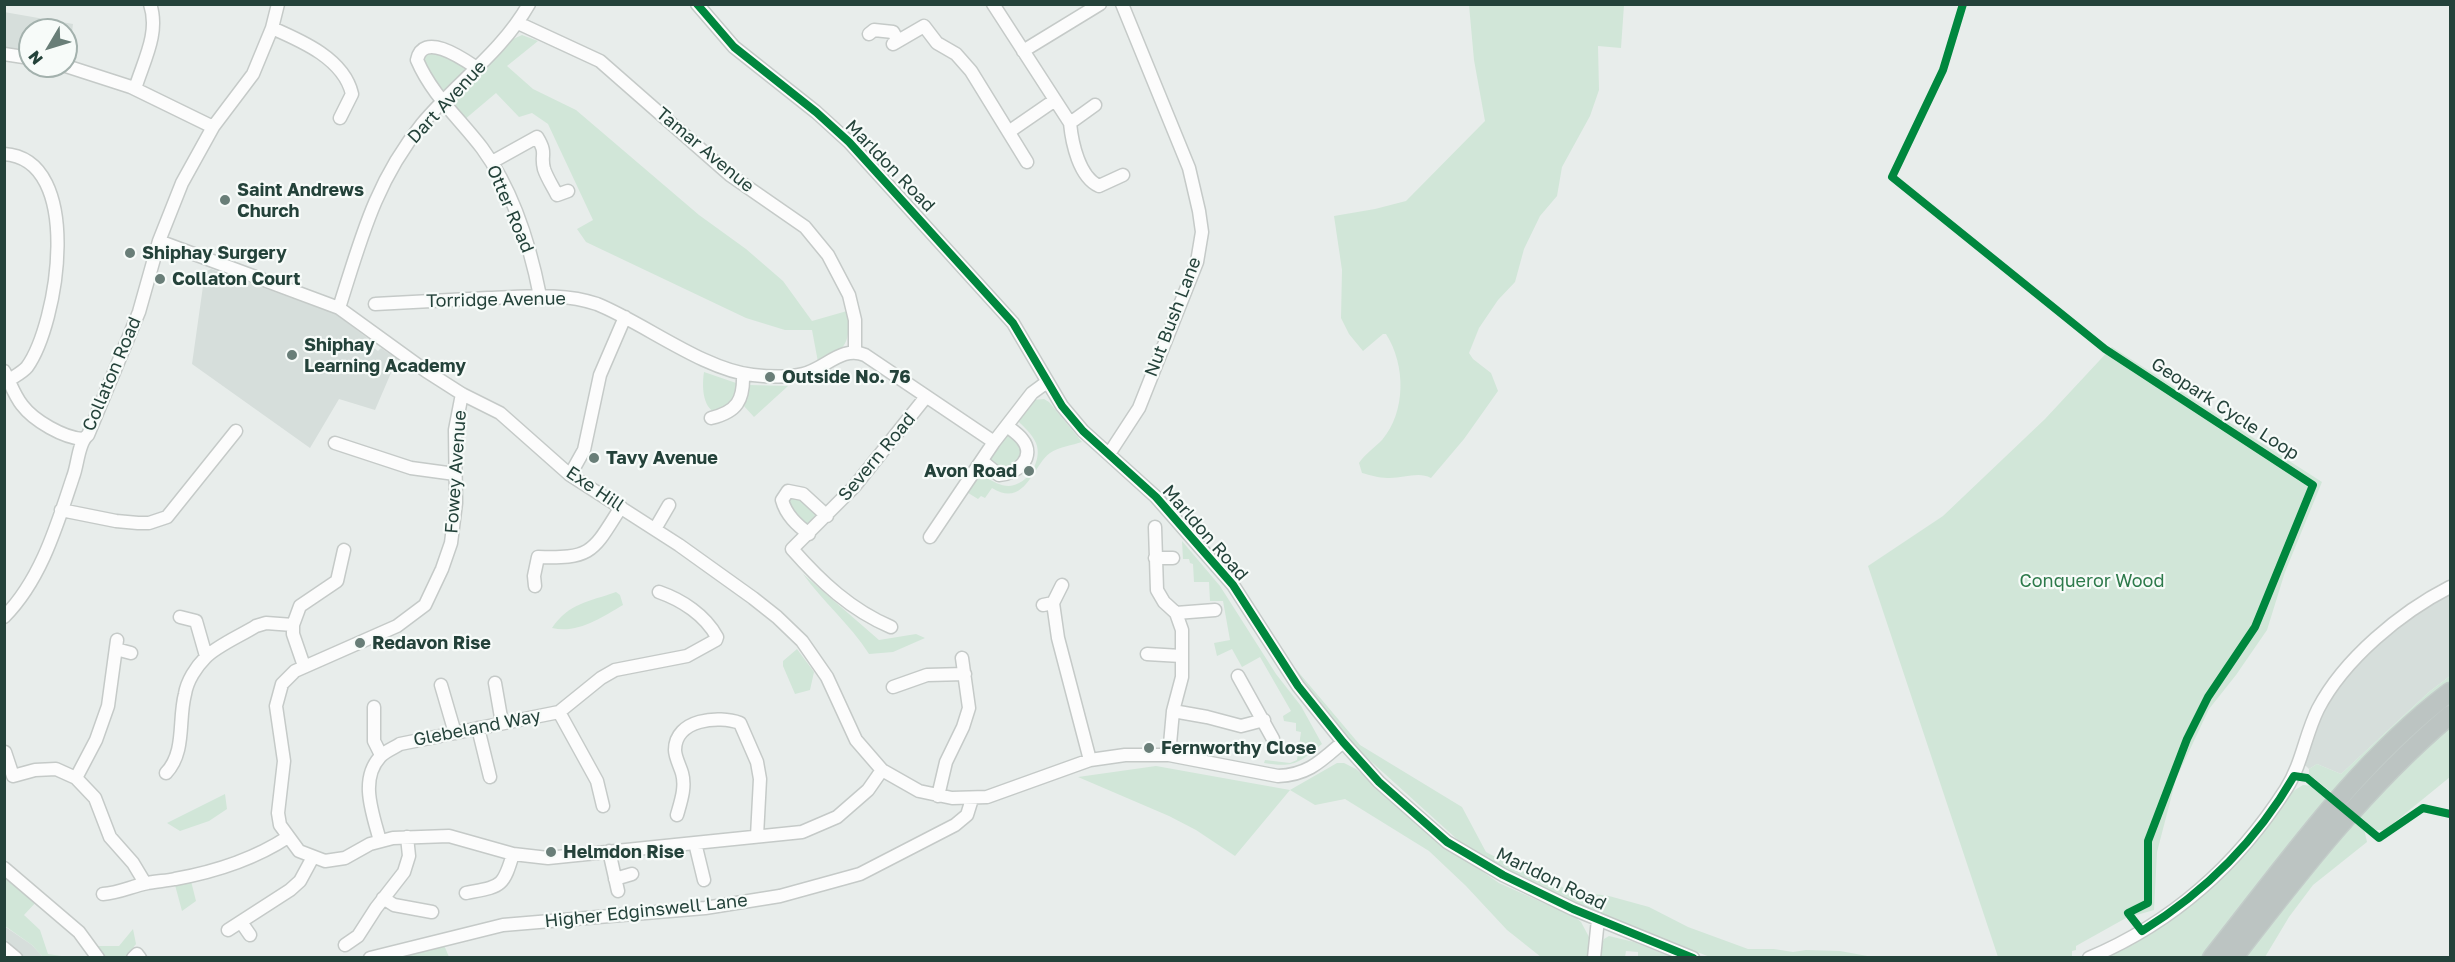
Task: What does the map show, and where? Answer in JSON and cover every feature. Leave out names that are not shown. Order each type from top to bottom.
[{"type":"highway","points":[[2212,957],[2298,847],[2362,773],[2410,726],[2451,692]]},
{"type":"highway","points":[[2233,957],[2345,818],[2398,761],[2451,716]]},
{"type":"street","points":[[135,89],[154,23],[150,4]]},
{"type":"street","name":"Collaton Road","points":[[4,617],[14,608],[36,573],[80,457],[83,439],[88,435],[139,312],[159,241],[182,183],[213,126],[253,74],[272,28],[278,4]]},
{"type":"street","name":"Dart Avenue","points":[[339,308],[362,233],[385,179],[422,125],[496,51],[518,23],[529,4]]},
{"type":"street","name":"Marldon Road","points":[[697,4],[734,46],[849,142],[1013,323],[1062,406],[1083,431],[1156,497],[1233,585],[1292,677],[1343,742],[1379,782],[1447,842],[1503,875],[1573,909],[1693,957]]},
{"type":"street","points":[[993,4],[1070,123],[1072,143],[1091,189],[1123,175]]},
{"type":"street","points":[[1023,51],[1100,4]]},
{"type":"street","name":"Nut Bush Lane","points":[[1109,454],[1139,408],[1197,262],[1202,232],[1189,168],[1122,4]]},
{"type":"street","name":"Tamar Avenue","points":[[518,23],[600,61],[730,175],[805,227],[828,255],[849,295],[855,321],[855,351]]},
{"type":"street","points":[[869,33],[874,30],[893,32],[896,42],[924,26],[937,43],[956,54],[971,71],[1027,162]]},
{"type":"street","points":[[272,28],[300,40],[321,54],[350,82],[352,94],[340,118]]},
{"type":"street","name":"Otter Road","points":[[477,68],[463,58],[431,45],[424,47],[418,53],[417,60],[433,91],[492,162],[527,242],[540,296]]},
{"type":"street","points":[[78,70],[135,89],[213,126]]},
{"type":"street","points":[[1010,131],[1055,100]]},
{"type":"street","points":[[1070,123],[1095,105]]},
{"type":"street","points":[[492,162],[537,137],[544,149],[543,166],[557,195],[568,190]]},
{"type":"street","points":[[4,154],[18,156],[42,175],[52,199],[58,238],[58,265],[53,295],[39,344],[26,369],[7,376],[22,406],[30,413],[68,435],[83,439]]},
{"type":"street","name":"Exe Hill","points":[[159,241],[339,308],[426,371],[462,394],[500,413],[570,475],[655,529],[753,598],[802,641],[827,677],[856,740],[882,770],[919,791],[938,796],[972,799]]},
{"type":"street","name":"Torridge Avenue","points":[[375,304],[540,296],[576,299],[596,304],[625,317],[695,355],[743,374],[781,377],[803,374],[823,367],[846,352],[855,351]]},
{"type":"street","points":[[570,475],[584,450],[600,375],[625,317]]},
{"type":"street","points":[[855,351],[994,442]]},
{"type":"street","points":[[711,418],[728,411],[740,400],[743,394],[743,374]]},
{"type":"street","points":[[930,537],[994,442],[1032,393],[1047,382]]},
{"type":"street","name":"Fowey Avenue","points":[[288,837],[280,825],[278,813],[284,761],[276,706],[282,684],[295,671],[304,666],[397,626],[425,605],[451,543],[456,503],[455,430],[462,394]]},
{"type":"street","name":"Severn Road","points":[[885,627],[844,600],[813,573],[792,549],[854,487],[925,398]]},
{"type":"street","points":[[982,462],[999,475],[1015,472],[1025,461],[1028,452],[1026,445],[1007,426]]},
{"type":"street","points":[[61,510],[138,523],[149,523],[167,517],[236,431]]},
{"type":"street","points":[[335,442],[411,468],[455,474]]},
{"type":"street","name":"Severn Road","points":[[809,534],[784,509],[782,500],[788,491],[796,490],[803,494],[827,516]]},
{"type":"street","points":[[655,529],[668,504]]},
{"type":"street","points":[[535,586],[534,576],[538,557],[576,557],[590,551],[597,545],[621,507]]},
{"type":"street","points":[[1155,526],[1157,590],[1164,602],[1176,613],[1182,630],[1182,677],[1173,711],[1169,755]]},
{"type":"street","points":[[304,666],[293,633],[293,626],[300,606],[337,581],[344,550]]},
{"type":"street","points":[[1155,558],[1173,558]]},
{"type":"street","points":[[1062,585],[1048,604],[1090,760]]},
{"type":"street","points":[[2089,957],[2131,938],[2162,919],[2230,862],[2287,788],[2300,762],[2318,710],[2334,685],[2377,638],[2405,615],[2451,587]]},
{"type":"street","name":"Glebeland Way","points":[[381,755],[400,744],[559,712],[601,678],[615,670],[687,656],[716,640],[714,630],[680,599],[659,592]]},
{"type":"street","points":[[1176,613],[1215,610]]},
{"type":"street","points":[[180,617],[196,621],[206,656]]},
{"type":"street","points":[[166,773],[174,765],[180,743],[185,693],[193,674],[206,656],[256,626],[266,623],[293,626]]},
{"type":"street","points":[[76,778],[96,740],[108,706],[117,645],[131,653]]},
{"type":"street","points":[[1147,654],[1181,656]]},
{"type":"street","points":[[938,796],[946,762],[963,727],[969,708],[962,658]]},
{"type":"street","points":[[893,687],[927,675],[965,674]]},
{"type":"street","points":[[1232,692],[1240,680],[1273,739]]},
{"type":"street","points":[[495,683],[502,723]]},
{"type":"street","points":[[441,685],[454,733]]},
{"type":"street","points":[[374,706],[375,741],[381,755],[370,774],[368,786],[380,841]]},
{"type":"street","points":[[1173,711],[1240,726],[1264,720]]},
{"type":"street","name":"Glebeland Way","points":[[559,712],[597,781],[603,807]]},
{"type":"street","points":[[677,814],[683,782],[675,748],[679,739],[690,727],[703,719],[732,720],[740,723],[757,762],[760,779],[757,836]]},
{"type":"street","points":[[478,728],[490,777]]},
{"type":"street","points":[[972,799],[1001,793],[1048,773],[1090,760],[1125,755],[1169,755],[1278,776],[1293,775],[1306,771],[1343,742]]},
{"type":"street","points":[[5,752],[17,790]]},
{"type":"street","points":[[13,776],[35,770],[56,769],[76,778],[94,798],[110,837],[133,863],[145,883]]},
{"type":"street","points":[[103,894],[119,898],[145,883],[176,879],[239,861],[272,848],[288,837],[299,850],[325,861],[345,858],[380,841],[407,837],[450,836],[513,854],[548,858],[802,832],[837,817],[868,790],[882,770]]},
{"type":"street","name":"Higher Edginswell Lane","points":[[370,957],[503,925],[705,908],[780,896],[860,874],[956,825],[967,815],[972,799]]},
{"type":"street","points":[[345,945],[358,936],[383,897],[404,872],[409,856],[407,837]]},
{"type":"street","points":[[695,843],[704,880]]},
{"type":"street","points":[[609,851],[616,885],[632,874]]},
{"type":"street","points":[[466,893],[493,888],[503,882],[513,854]]},
{"type":"street","points":[[228,930],[290,891],[300,881],[314,857]]},
{"type":"street","points":[[4,868],[79,932],[98,957]]},
{"type":"street","points":[[383,897],[394,905],[432,912]]},
{"type":"street","points":[[1594,957],[1598,919]]},
{"type":"street","points":[[241,922],[249,935]]},
{"type":"street","points":[[4,948],[16,957]]},
{"type":"street","points":[[133,957],[137,954],[140,957]]},
{"type":"shaded area","points":[[4,12],[38,18],[18,18],[18,56],[5,54]]},
{"type":"shaded area","name":"Shiphay Learning Academy","points":[[211,269],[336,314],[375,344],[374,348],[378,351],[381,348],[397,359],[375,410],[339,399],[310,448],[192,364],[205,272]]},
{"type":"shaded area","points":[[2450,593],[2450,676],[2429,692],[2341,774],[2317,764],[2309,769],[2304,764],[2320,713],[2342,680],[2409,618]]},
{"type":"shaded area","points":[[4,926],[32,945],[43,957],[5,957]]},
{"type":"green space","points":[[1469,5],[1624,5],[1621,48],[1598,46],[1599,90],[1590,116],[1562,167],[1557,196],[1540,216],[1524,249],[1515,282],[1498,300],[1479,328],[1469,353],[1491,373],[1498,391],[1464,439],[1431,478],[1421,475],[1378,477],[1362,473],[1359,463],[1382,440],[1396,416],[1400,374],[1393,346],[1386,334],[1363,351],[1349,334],[1341,318],[1342,270],[1334,216],[1406,201],[1485,121],[1474,60]]},
{"type":"green space","points":[[522,35],[538,41],[507,66],[533,89],[576,110],[699,215],[746,249],[783,281],[812,321],[847,311],[849,330],[841,349],[818,362],[812,330],[785,330],[746,318],[586,242],[577,229],[593,220],[548,124],[532,113],[519,117],[496,93],[464,120],[455,108],[454,98],[513,39]]},
{"type":"green space","points":[[424,47],[477,68],[443,102],[418,53]]},
{"type":"green space","name":"Conqueror Wood","points":[[2112,347],[2322,482],[2285,572],[2267,630],[2209,709],[2176,779],[2157,852],[2154,910],[2126,918],[2076,946],[2076,950],[2072,951],[2072,957],[1998,957],[1868,566],[1943,516],[2045,419]]},
{"type":"green space","points":[[704,372],[739,384],[732,403],[716,413],[711,410],[706,401],[703,389]]},
{"type":"green space","points":[[750,385],[788,386],[754,417],[743,405]]},
{"type":"green space","points":[[1044,399],[1082,442],[1050,453],[1027,483],[1013,493],[1003,493],[992,488],[985,498],[981,496],[978,499],[965,491],[983,470],[989,472],[986,478],[1006,486],[1016,485],[1028,476],[1036,464],[1038,450],[1028,431],[1017,420],[1033,400]]},
{"type":"green space","points":[[1007,426],[1028,452],[1008,474],[982,461]]},
{"type":"green space","points":[[788,491],[827,516],[809,534],[799,526],[784,496]]},
{"type":"green space","points":[[1182,541],[1220,586],[1276,674],[1301,706],[1322,744],[1301,760],[1289,764],[1282,765],[1264,763],[1265,760],[1290,763],[1297,760],[1301,732],[1296,731],[1296,723],[1284,721],[1283,716],[1291,711],[1260,657],[1242,667],[1232,649],[1217,656],[1214,643],[1230,640],[1223,601],[1210,601],[1209,582],[1194,582],[1193,564],[1189,559],[1183,559]]},
{"type":"green space","points":[[803,574],[879,640],[916,634],[925,638],[893,652],[869,654]]},
{"type":"green space","points":[[616,592],[620,595],[623,605],[606,615],[580,627],[552,628],[572,608]]},
{"type":"green space","points":[[797,649],[814,672],[810,690],[795,694],[783,661]]},
{"type":"green space","points":[[1289,661],[1360,745],[1462,807],[1486,852],[1530,875],[1572,891],[1609,896],[1649,907],[1688,927],[1748,949],[1793,952],[1840,951],[1873,957],[1710,957],[1579,906],[1488,863],[1459,841],[1354,746],[1299,682]]},
{"type":"green space","points":[[2450,676],[2450,689],[2336,796],[2309,774],[2309,769],[2317,764],[2341,774],[2429,692]]},
{"type":"green space","points":[[2450,727],[2450,777],[2385,830],[2376,830],[2357,814],[2426,747]]},
{"type":"green space","points":[[1337,763],[1344,763],[1356,769],[1443,844],[1499,883],[1575,917],[1581,922],[1589,937],[1588,957],[1541,957],[1507,930],[1429,851],[1345,799],[1315,805],[1290,790]]},
{"type":"green space","points":[[1156,766],[1290,790],[1235,856],[1196,830],[1169,816],[1078,777]]},
{"type":"green space","points":[[2303,785],[2314,786],[2332,801],[2208,957],[2101,958],[2185,906],[2290,793]]},
{"type":"green space","points":[[225,794],[227,809],[209,821],[180,831],[167,823]]},
{"type":"green space","points":[[2353,819],[2364,829],[2367,842],[2313,885],[2289,917],[2265,957],[2240,958]]},
{"type":"green space","points":[[4,874],[38,900],[24,915],[40,930],[48,954],[68,957],[43,957],[32,945],[5,926]]},
{"type":"green space","points":[[191,881],[196,901],[182,911],[175,885]]},
{"type":"green space","points":[[133,929],[136,944],[126,957],[102,957],[95,946],[119,946]]},
{"type":"green space","points":[[1609,936],[1634,942],[1671,957],[1638,957],[1638,952],[1626,951],[1625,957],[1601,958],[1601,946],[1604,939]]},
{"type":"green space","points":[[444,945],[449,957],[389,958]]},
{"type":"cycle path","points":[[697,4],[734,47],[816,112],[849,142],[1013,323],[1062,406],[1083,431],[1156,497],[1233,585],[1298,686],[1379,782],[1447,842],[1503,875],[1573,909],[1693,958]]},
{"type":"cycle path","name":"Geopark Cycle Loop","points":[[1963,4],[1943,70],[1892,177],[2105,349],[2313,485],[2255,627],[2208,697],[2187,739],[2148,841],[2148,903],[2128,913],[2142,931],[2208,882],[2264,822],[2294,776],[2307,778],[2379,838],[2423,808],[2450,814]]},
{"type":"place","name":"Saint Andrews Church","points":[[225,200]]},
{"type":"place","name":"Shiphay Surgery","points":[[130,253]]},
{"type":"place","name":"Collaton Court","points":[[160,279]]},
{"type":"place","name":"Shiphay Learning Academy","points":[[292,355]]},
{"type":"place","name":"Outside No. 76","points":[[770,377]]},
{"type":"place","name":"Tavy Avenue","points":[[594,458]]},
{"type":"place","name":"Avon Road","points":[[1029,471]]},
{"type":"place","name":"Redavon Rise","points":[[360,643]]},
{"type":"place","name":"Fernworthy Close","points":[[1149,748]]},
{"type":"place","name":"Helmdon Rise","points":[[551,852]]}]
